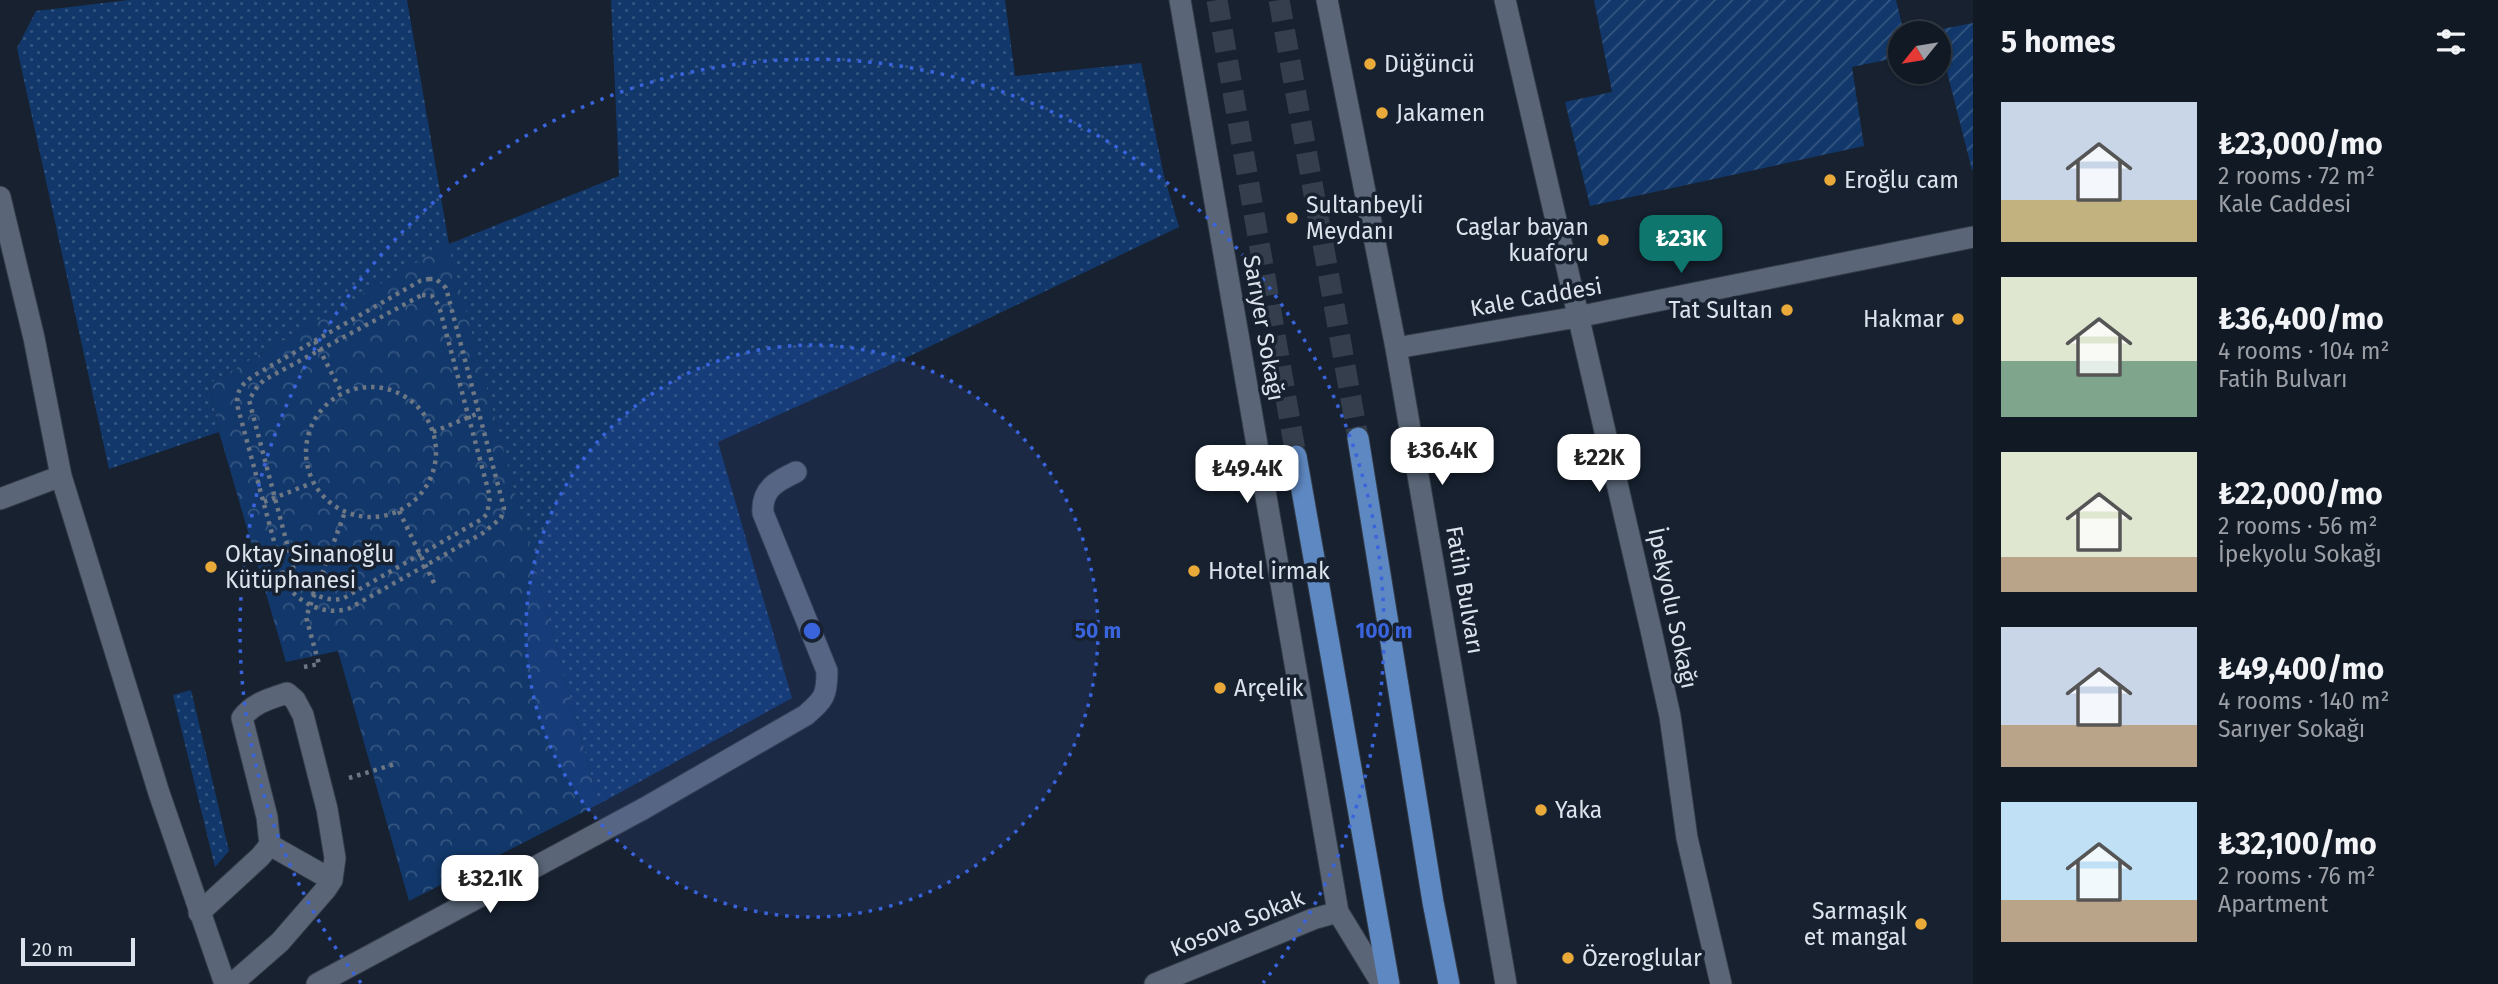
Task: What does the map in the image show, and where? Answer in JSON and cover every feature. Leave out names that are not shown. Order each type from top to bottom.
[{"type":"main road","points":[[1358,438],[1433,902],[1449,984]]},
{"type":"main road","points":[[1296,456],[1389,984]]},
{"type":"street","name":"Sarıyer Sokağı","points":[[1180,0],[1338,912],[1382,984]]},
{"type":"street","name":"Fatih Bulvarı","points":[[1327,0],[1396,348],[1506,984]]},
{"type":"street","name":"İpekyolu Sokağı","points":[[1505,0],[1577,317],[1615,467],[1670,716],[1687,838],[1721,984]]},
{"type":"street","points":[[0,197],[34,338],[61,476],[110,639],[199,913],[225,984]]},
{"type":"street","name":"Kale Caddesi","points":[[1396,348],[1577,317],[1973,236]]},
{"type":"street","points":[[317,984],[643,809],[806,715],[823,700],[827,691],[827,671],[763,513],[765,494],[771,486],[796,472]]},
{"type":"street","points":[[0,499],[61,476]]},
{"type":"street","points":[[199,913],[270,845],[267,817],[242,718],[249,709],[287,693],[295,700],[303,715],[321,786],[335,858],[332,880],[280,942],[232,984]]},
{"type":"street","points":[[270,845],[332,880]]},
{"type":"street","name":"Kosova Sokak","points":[[1155,984],[1313,919],[1338,912]]},
{"type":"path","points":[[436,279],[446,288],[479,413],[504,508],[500,518],[483,533],[341,611],[331,612],[298,598],[285,582],[237,408],[237,394],[244,382],[420,281],[436,279]]},
{"type":"path","points":[[422,295],[432,296],[439,306],[468,418],[490,497],[487,514],[344,598],[337,600],[314,594],[302,586],[295,574],[249,400],[257,387],[264,380],[422,295]]},
{"type":"path","points":[[315,341],[342,393]]},
{"type":"path","points":[[363,387],[384,388],[404,396],[421,410],[433,432],[436,450],[434,471],[424,491],[409,506],[389,516],[368,518],[345,512],[327,502],[312,483],[306,465],[306,443],[312,422],[324,405],[342,393],[363,387]]},
{"type":"path","points":[[433,432],[479,413]]},
{"type":"path","points":[[264,502],[312,483]]},
{"type":"path","points":[[399,511],[436,587]]},
{"type":"path","points":[[287,693],[282,675],[319,664],[306,617],[345,512]]},
{"type":"path","points":[[321,786],[395,764]]},
{"type":"green space","points":[[129,0],[407,0],[449,244],[619,176],[611,0],[1005,0],[1015,76],[1141,63],[1164,176],[1179,227],[912,355],[718,442],[792,698],[599,804],[448,245],[209,384],[219,432],[109,469],[17,48],[36,11]]},
{"type":"green space","points":[[1594,0],[1896,0],[1901,21],[1888,21],[1888,60],[1852,67],[1864,146],[1590,206],[1565,102],[1612,92]]},
{"type":"green space","points":[[1973,23],[1973,170],[1950,84],[1951,27]]},
{"type":"green space","points":[[448,244],[599,804],[409,901],[338,651],[286,662],[219,432],[209,384]]},
{"type":"green space","points":[[191,690],[229,851],[215,867],[173,695]]},
{"type":"tunnel","points":[[1217,0],[1296,456]]},
{"type":"tunnel","points":[[1279,0],[1358,438]]},
{"type":"place","name":"Düğüncü","points":[[1370,64]]},
{"type":"place","name":"Jakamen","points":[[1382,113]]},
{"type":"place","name":"Eroğlu cam","points":[[1830,180]]},
{"type":"place","name":"Sultanbeyli Meydanı","points":[[1292,218]]},
{"type":"place","name":"Caglar bayan kuaforu","points":[[1603,240]]},
{"type":"place","name":"Tat Sultan","points":[[1787,310]]},
{"type":"place","name":"Hakmar","points":[[1958,319]]},
{"type":"place","name":"Oktay Sinanoğlu Kütüphanesi","points":[[211,567]]},
{"type":"place","name":"Hotel irmak","points":[[1194,571]]},
{"type":"place","name":"Arçelik","points":[[1220,688]]},
{"type":"place","name":"Yaka","points":[[1541,810]]},
{"type":"place","name":"Sarmaşık et mangal","points":[[1921,924]]},
{"type":"place","name":"Özeroglular","points":[[1568,958]]}]
